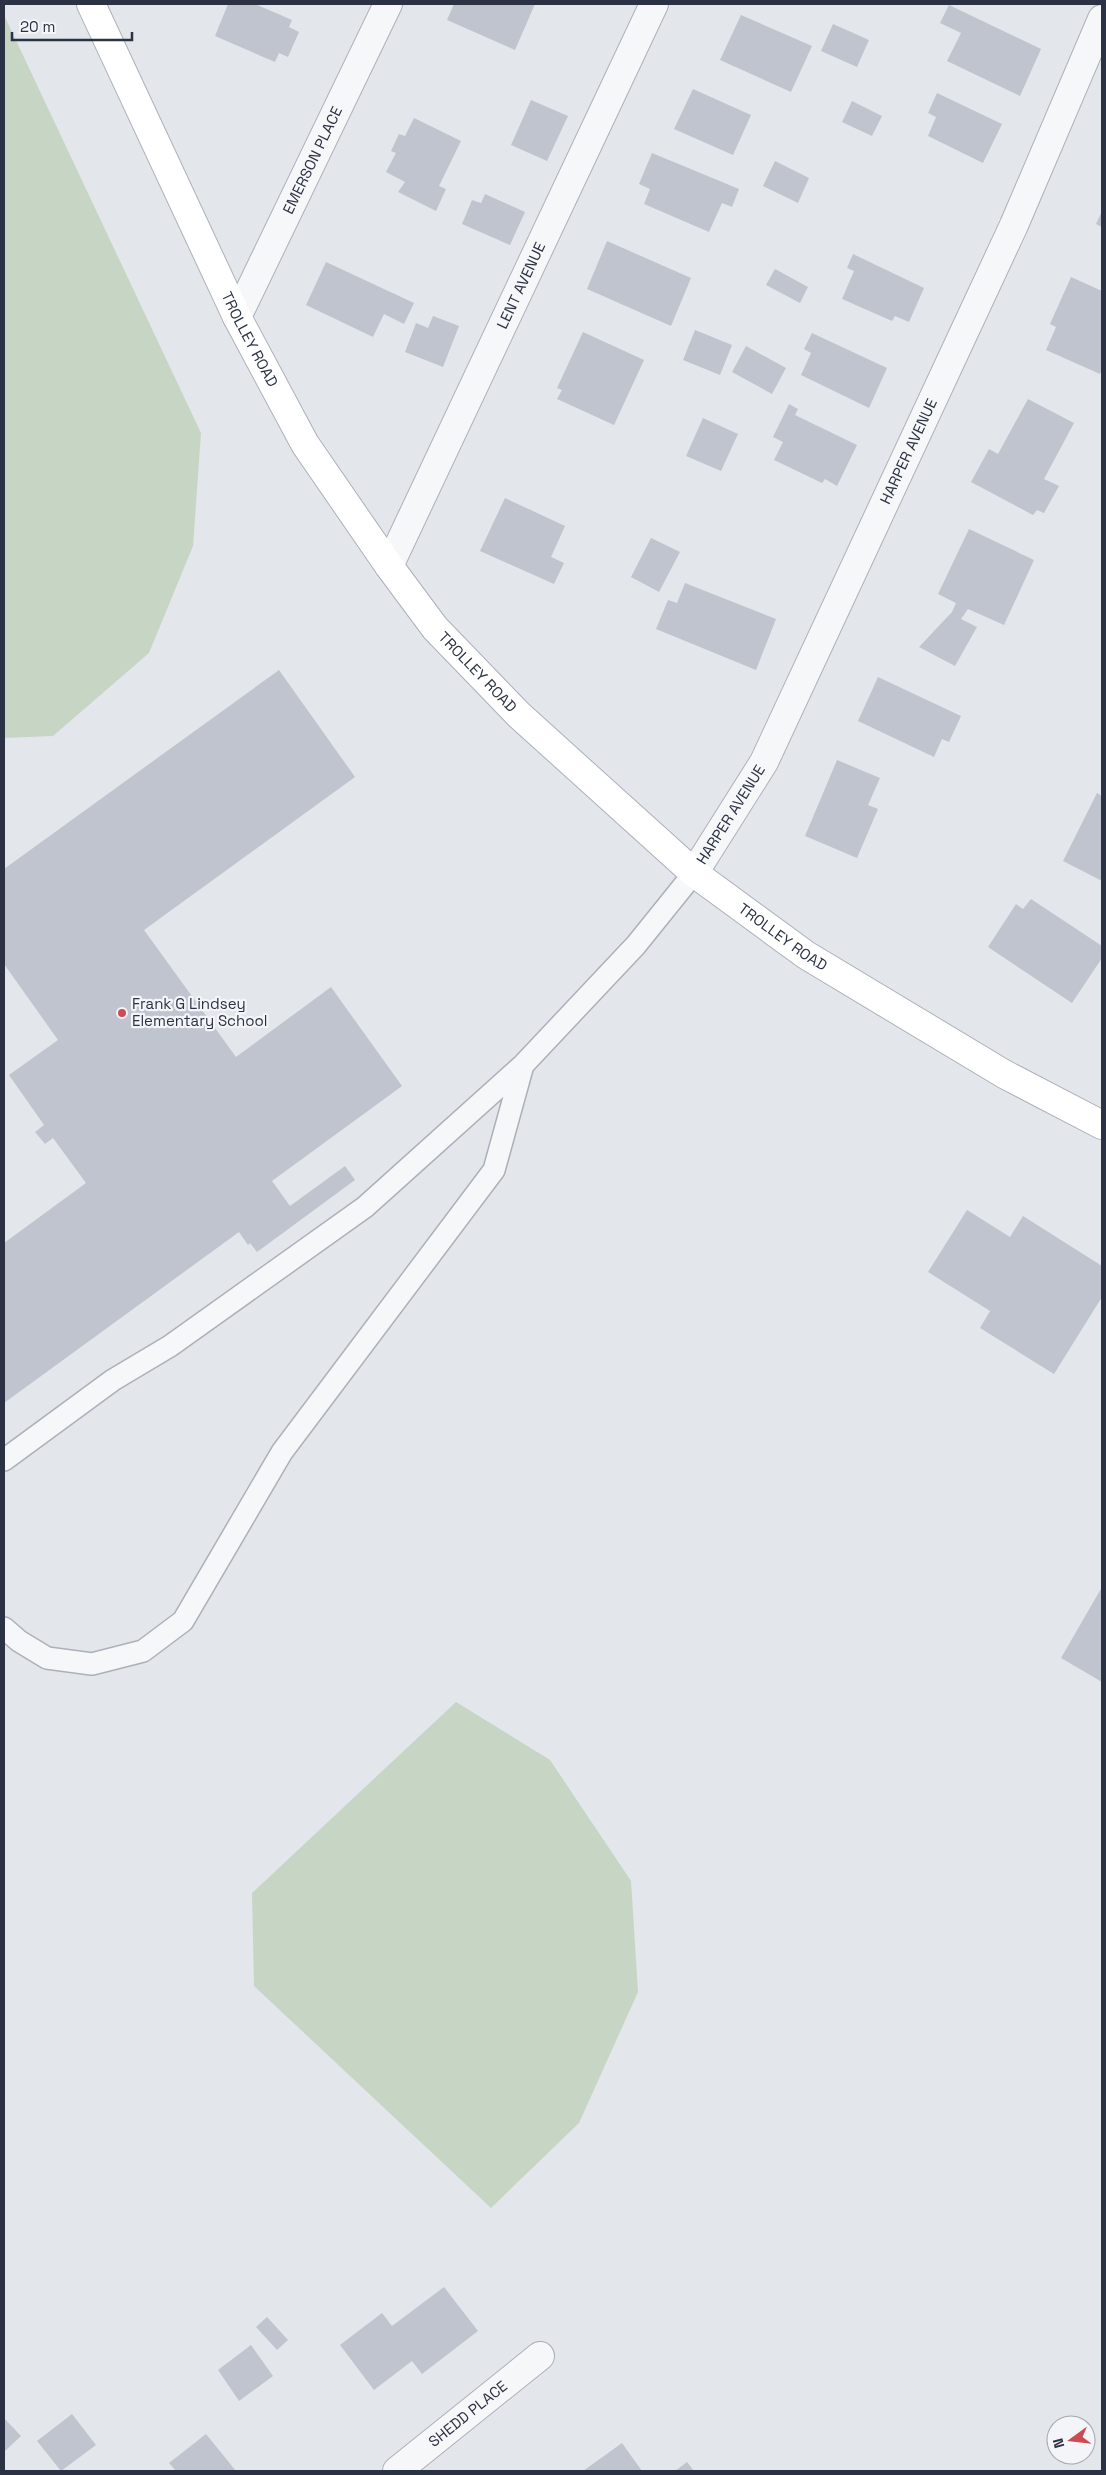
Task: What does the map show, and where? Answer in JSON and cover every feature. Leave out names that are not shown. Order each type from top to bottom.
[{"type":"street","name":"TROLLEY ROAD","points":[[91,4],[237,317],[305,444],[388,566],[435,628],[519,715],[694,873],[806,955],[1004,1074],[1102,1125]]},
{"type":"street","name":"EMERSON PLACE","points":[[237,317],[388,4]]},
{"type":"street","name":"LENT AVENUE","points":[[388,566],[654,4]]},
{"type":"street","name":"HARPER AVENUE","points":[[694,873],[768,753],[1014,225],[1102,19]]},
{"type":"street","name":"SHEDD PLACE","points":[[397,2471],[540,2356]]},
{"type":"lane","points":[[4,1460],[112,1380],[170,1346],[365,1207],[524,1065],[636,945],[694,873]]},
{"type":"lane","points":[[4,1628],[19,1641],[48,1658],[92,1664],[143,1652],[183,1621],[282,1452],[494,1170],[524,1065]]},
{"type":"green space","points":[[4,15],[201,433],[193,546],[149,653],[53,736],[4,738]]},
{"type":"green space","points":[[456,1702],[550,1760],[631,1881],[638,1992],[579,2123],[491,2208],[254,1986],[252,1893]]},
{"type":"building","points":[[228,4],[255,4],[292,20],[289,27],[299,32],[288,57],[279,53],[275,62],[215,36]]},
{"type":"building","points":[[454,4],[535,4],[515,50],[447,20]]},
{"type":"building","points":[[949,5],[1041,49],[1020,96],[947,61],[961,33],[940,23]]},
{"type":"building","points":[[741,15],[812,46],[791,92],[720,60]]},
{"type":"building","points":[[833,24],[869,40],[857,67],[821,51]]},
{"type":"building","points":[[693,89],[751,115],[733,155],[674,129]]},
{"type":"building","points":[[937,93],[1002,124],[983,163],[928,136],[936,117],[928,113]]},
{"type":"building","points":[[531,100],[568,116],[547,161],[511,145]]},
{"type":"building","points":[[852,101],[882,116],[872,136],[842,122]]},
{"type":"building","points":[[414,118],[461,141],[439,186],[446,189],[436,211],[398,192],[405,182],[386,172],[396,153],[391,151],[399,134],[405,136]]},
{"type":"building","points":[[652,153],[739,189],[732,207],[722,203],[709,232],[644,204],[650,189],[639,184]]},
{"type":"building","points":[[775,161],[809,178],[798,203],[763,186]]},
{"type":"building","points":[[485,194],[525,212],[510,245],[462,224],[472,200],[481,203]]},
{"type":"building","points":[[1102,211],[1102,227],[1096,224]]},
{"type":"building","points":[[607,241],[691,278],[671,326],[587,289]]},
{"type":"building","points":[[853,254],[924,288],[909,322],[895,316],[892,321],[842,299],[854,271],[847,268]]},
{"type":"building","points":[[326,262],[414,303],[404,324],[384,314],[373,337],[306,305]]},
{"type":"building","points":[[775,269],[808,287],[800,303],[766,285]]},
{"type":"building","points":[[1071,277],[1102,291],[1102,369],[1100,374],[1046,350],[1056,327],[1050,324]]},
{"type":"building","points":[[433,316],[459,326],[443,367],[405,352],[416,323],[428,328]]},
{"type":"building","points":[[695,330],[732,345],[720,375],[683,360]]},
{"type":"building","points":[[583,332],[644,360],[614,425],[557,399],[562,390],[557,388]]},
{"type":"building","points":[[812,333],[887,368],[869,408],[801,375],[811,353],[804,349]]},
{"type":"building","points":[[746,346],[786,368],[772,394],[732,372]]},
{"type":"building","points":[[1028,399],[1074,423],[1044,479],[1059,486],[1044,513],[1037,510],[1033,515],[971,482],[989,449],[998,454]]},
{"type":"building","points":[[789,404],[798,409],[795,415],[857,445],[837,486],[825,479],[822,483],[774,460],[783,442],[773,437]]},
{"type":"building","points":[[703,418],[738,434],[721,471],[686,456]]},
{"type":"building","points":[[505,498],[565,526],[551,557],[564,563],[554,584],[480,551]]},
{"type":"building","points":[[969,529],[1034,560],[1004,625],[968,609],[961,619],[977,627],[955,666],[919,647],[952,612],[956,603],[938,594]]},
{"type":"building","points":[[651,538],[680,552],[659,592],[631,577]]},
{"type":"building","points":[[685,583],[776,619],[756,670],[656,629],[668,600],[677,603]]},
{"type":"building","name":"Frank G Lindsey Elementary School","points":[[279,670],[355,777],[144,930],[236,1057],[331,987],[402,1086],[272,1181],[290,1206],[345,1166],[355,1180],[257,1252],[250,1243],[248,1245],[239,1232],[4,1403],[4,1243],[86,1183],[53,1138],[45,1144],[35,1132],[44,1125],[9,1075],[58,1040],[4,964],[4,869]]},
{"type":"building","points":[[878,677],[961,716],[949,742],[942,739],[934,757],[858,721]]},
{"type":"building","points":[[837,760],[880,778],[868,805],[878,809],[857,858],[805,836]]},
{"type":"building","points":[[1097,793],[1102,796],[1102,881],[1063,861]]},
{"type":"building","points":[[1031,899],[1102,946],[1102,958],[1072,1003],[988,947],[1016,904],[1023,909]]},
{"type":"building","points":[[967,1210],[1010,1237],[1023,1216],[1102,1266],[1102,1297],[1054,1374],[980,1328],[990,1311],[928,1272]]},
{"type":"building","points":[[1102,1587],[1102,1682],[1061,1658]]},
{"type":"building","points":[[444,2287],[478,2331],[422,2374],[412,2361],[374,2390],[340,2345],[382,2313],[392,2326]]},
{"type":"building","points":[[267,2317],[288,2340],[277,2350],[256,2327]]},
{"type":"building","points":[[251,2345],[273,2376],[239,2401],[218,2370]]},
{"type":"building","points":[[72,2414],[96,2445],[61,2471],[37,2441]]},
{"type":"building","points":[[4,2418],[21,2436],[4,2452]]},
{"type":"building","points":[[206,2434],[236,2471],[176,2471],[169,2463]]},
{"type":"building","points":[[622,2443],[642,2471],[583,2471]]},
{"type":"building","points":[[687,2462],[694,2471],[675,2471]]},
{"type":"place","name":"Frank G Lindsey Elementary School","points":[[122,1013]]}]
